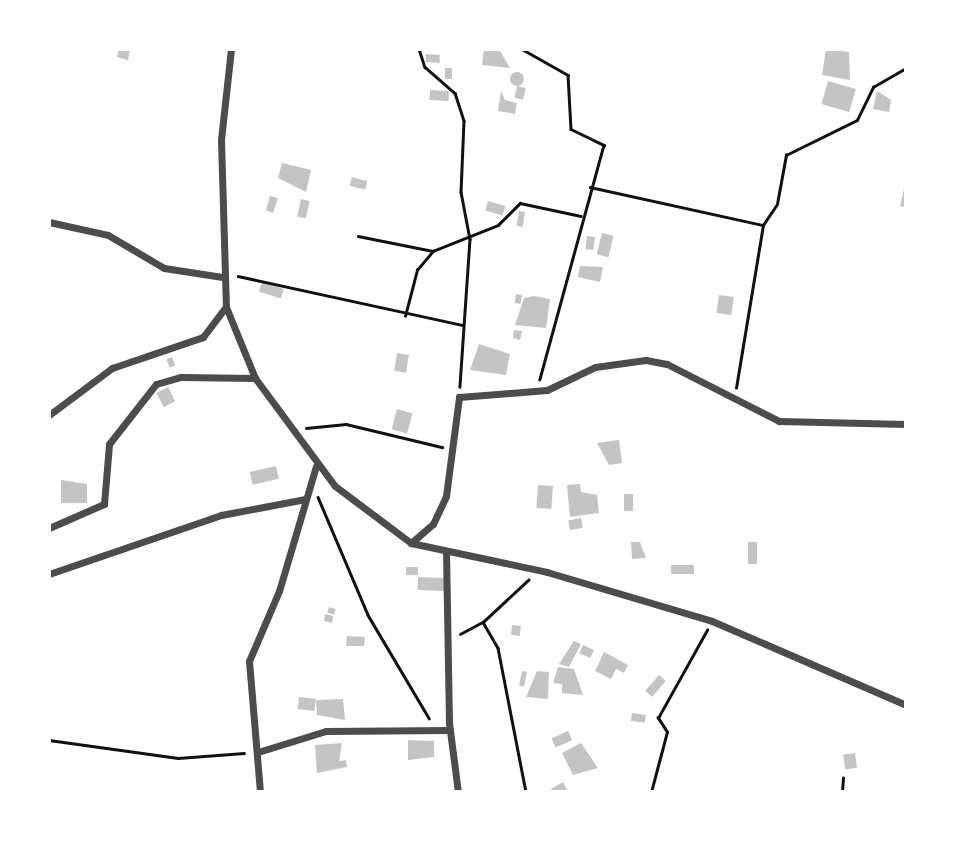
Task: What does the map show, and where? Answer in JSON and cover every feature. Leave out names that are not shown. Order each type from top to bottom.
[{"type":"street","points":[[231,49],[221,140],[222,275],[226,307],[255,378],[316,466],[357,507],[411,543],[547,572],[712,621],[906,705]]},
{"type":"street","points":[[49,222],[108,235],[164,268],[222,275]]},
{"type":"street","points":[[49,415],[112,368],[203,337],[226,307]]},
{"type":"street","points":[[411,543],[441,511],[459,397],[528,392],[595,368],[646,360],[667,364],[784,422],[906,424]]},
{"type":"street","points":[[49,528],[104,505],[109,444],[156,384],[181,377],[255,378]]},
{"type":"street","points":[[260,792],[258,752],[248,701],[249,662],[279,591],[316,466]]},
{"type":"street","points":[[49,574],[221,515],[306,499]]},
{"type":"street","points":[[446,551],[450,730],[458,792]]},
{"type":"street","points":[[258,752],[326,731],[434,727],[450,730]]},
{"type":"path","points":[[419,49],[425,67],[460,104],[461,192],[470,239],[459,397]]},
{"type":"path","points":[[522,49],[568,75],[571,128],[603,142],[581,216],[544,371],[528,392]]},
{"type":"path","points":[[734,399],[763,225],[777,204],[786,155],[857,120],[873,87],[906,68]]},
{"type":"path","points":[[590,187],[763,225]]},
{"type":"path","points":[[358,236],[433,251],[470,239],[506,221],[520,203],[581,216]]},
{"type":"path","points":[[405,316],[417,270],[433,251]]},
{"type":"path","points":[[222,275],[405,316],[463,326]]},
{"type":"path","points":[[292,432],[328,422],[452,449]]},
{"type":"path","points":[[311,484],[388,655],[434,727]]},
{"type":"path","points":[[447,640],[483,622],[513,590],[547,572]]},
{"type":"path","points":[[651,792],[667,733],[658,718],[712,621]]},
{"type":"path","points":[[483,622],[498,648],[526,792]]},
{"type":"path","points":[[49,740],[178,758],[258,752]]},
{"type":"path","points":[[842,792],[844,778]]},
{"type":"building","points":[[119,49],[130,49],[128,60],[117,57]]},
{"type":"building","points":[[484,49],[499,49],[510,68],[482,65]]},
{"type":"building","points":[[826,49],[849,52],[850,80],[822,75]]},
{"type":"building","points":[[426,54],[440,55],[439,63],[425,62]]},
{"type":"building","points":[[445,68],[452,68],[452,79],[445,79]]},
{"type":"building","points":[[514,72],[520,72],[524,79],[520,86],[514,86],[510,82],[510,76]]},
{"type":"building","points":[[828,81],[856,89],[849,112],[821,104]]},
{"type":"building","points":[[517,86],[526,88],[523,100],[514,98]]},
{"type":"building","points":[[430,90],[449,91],[448,101],[429,100]]},
{"type":"building","points":[[501,91],[505,100],[517,103],[515,114],[498,111]]},
{"type":"building","points":[[877,91],[891,100],[889,112],[873,109]]},
{"type":"building","points":[[282,163],[311,170],[306,192],[278,178]]},
{"type":"building","points":[[352,177],[367,181],[365,190],[350,186]]},
{"type":"building","points":[[906,185],[906,207],[900,206]]},
{"type":"building","points":[[270,196],[278,198],[273,213],[266,210]]},
{"type":"building","points":[[301,199],[310,201],[306,219],[297,217]]},
{"type":"building","points":[[488,201],[505,206],[503,216],[485,211]]},
{"type":"building","points":[[519,211],[525,212],[523,227],[517,226]]},
{"type":"building","points":[[602,233],[614,236],[608,257],[597,254]]},
{"type":"building","points":[[587,236],[595,237],[593,250],[585,249]]},
{"type":"building","points":[[580,266],[603,267],[600,282],[578,277]]},
{"type":"building","points":[[262,282],[284,289],[281,299],[259,292]]},
{"type":"building","points":[[516,294],[522,295],[521,304],[515,303]]},
{"type":"building","points":[[719,295],[734,297],[731,315],[716,313]]},
{"type":"building","points":[[534,296],[550,299],[546,328],[515,325],[524,298]]},
{"type":"building","points":[[514,330],[522,331],[520,340],[513,338]]},
{"type":"building","points":[[479,344],[510,354],[506,375],[470,370]]},
{"type":"building","points":[[397,353],[409,355],[406,373],[394,371]]},
{"type":"building","points":[[172,357],[175,365],[170,368],[166,359]]},
{"type":"building","points":[[168,387],[175,401],[164,407],[156,393]]},
{"type":"building","points":[[397,409],[412,413],[407,433],[392,429]]},
{"type":"building","points":[[619,440],[622,463],[609,465],[597,443]]},
{"type":"building","points":[[276,466],[279,479],[253,485],[250,472]]},
{"type":"building","points":[[61,480],[87,484],[87,503],[61,503]]},
{"type":"building","points":[[580,484],[581,492],[597,495],[599,513],[570,517],[567,485]]},
{"type":"building","points":[[538,485],[553,486],[551,509],[536,508]]},
{"type":"building","points":[[624,494],[633,494],[633,511],[624,511]]},
{"type":"building","points":[[581,518],[583,528],[570,530],[568,520]]},
{"type":"building","points":[[631,542],[640,542],[646,558],[632,559]]},
{"type":"building","points":[[748,542],[757,542],[757,564],[748,564]]},
{"type":"building","points":[[671,565],[694,565],[694,574],[671,574]]},
{"type":"building","points":[[406,567],[418,567],[418,575],[406,575]]},
{"type":"building","points":[[418,577],[445,578],[445,591],[418,590]]},
{"type":"building","points":[[329,607],[336,609],[334,615],[327,613]]},
{"type":"building","points":[[325,614],[333,616],[332,623],[324,621]]},
{"type":"building","points":[[512,625],[521,626],[520,636],[511,635]]},
{"type":"building","points":[[347,636],[365,637],[364,646],[346,646]]},
{"type":"building","points":[[574,641],[581,644],[569,667],[559,664]]},
{"type":"building","points":[[583,645],[594,650],[590,658],[579,653]]},
{"type":"building","points":[[604,652],[628,665],[624,673],[616,669],[611,679],[595,671]]},
{"type":"building","points":[[558,667],[574,669],[583,695],[562,693],[562,684],[553,683]]},
{"type":"building","points":[[522,671],[527,672],[524,687],[519,686]]},
{"type":"building","points":[[537,671],[549,672],[548,699],[526,697]]},
{"type":"building","points":[[659,675],[666,681],[652,697],[645,691]]},
{"type":"building","points":[[299,697],[316,699],[314,711],[298,709]]},
{"type":"building","points":[[343,699],[345,720],[317,715],[316,700]]},
{"type":"building","points":[[632,713],[646,715],[645,723],[631,721]]},
{"type":"building","points":[[568,731],[572,740],[556,747],[552,738]]},
{"type":"building","points":[[408,740],[434,741],[434,757],[408,760]]},
{"type":"building","points":[[342,743],[339,761],[346,760],[347,767],[317,773],[315,745]]},
{"type":"building","points":[[581,743],[598,768],[573,775],[562,753]]},
{"type":"building","points":[[855,753],[857,768],[845,770],[843,755]]},
{"type":"building","points":[[563,782],[567,790],[552,792],[551,789]]}]
